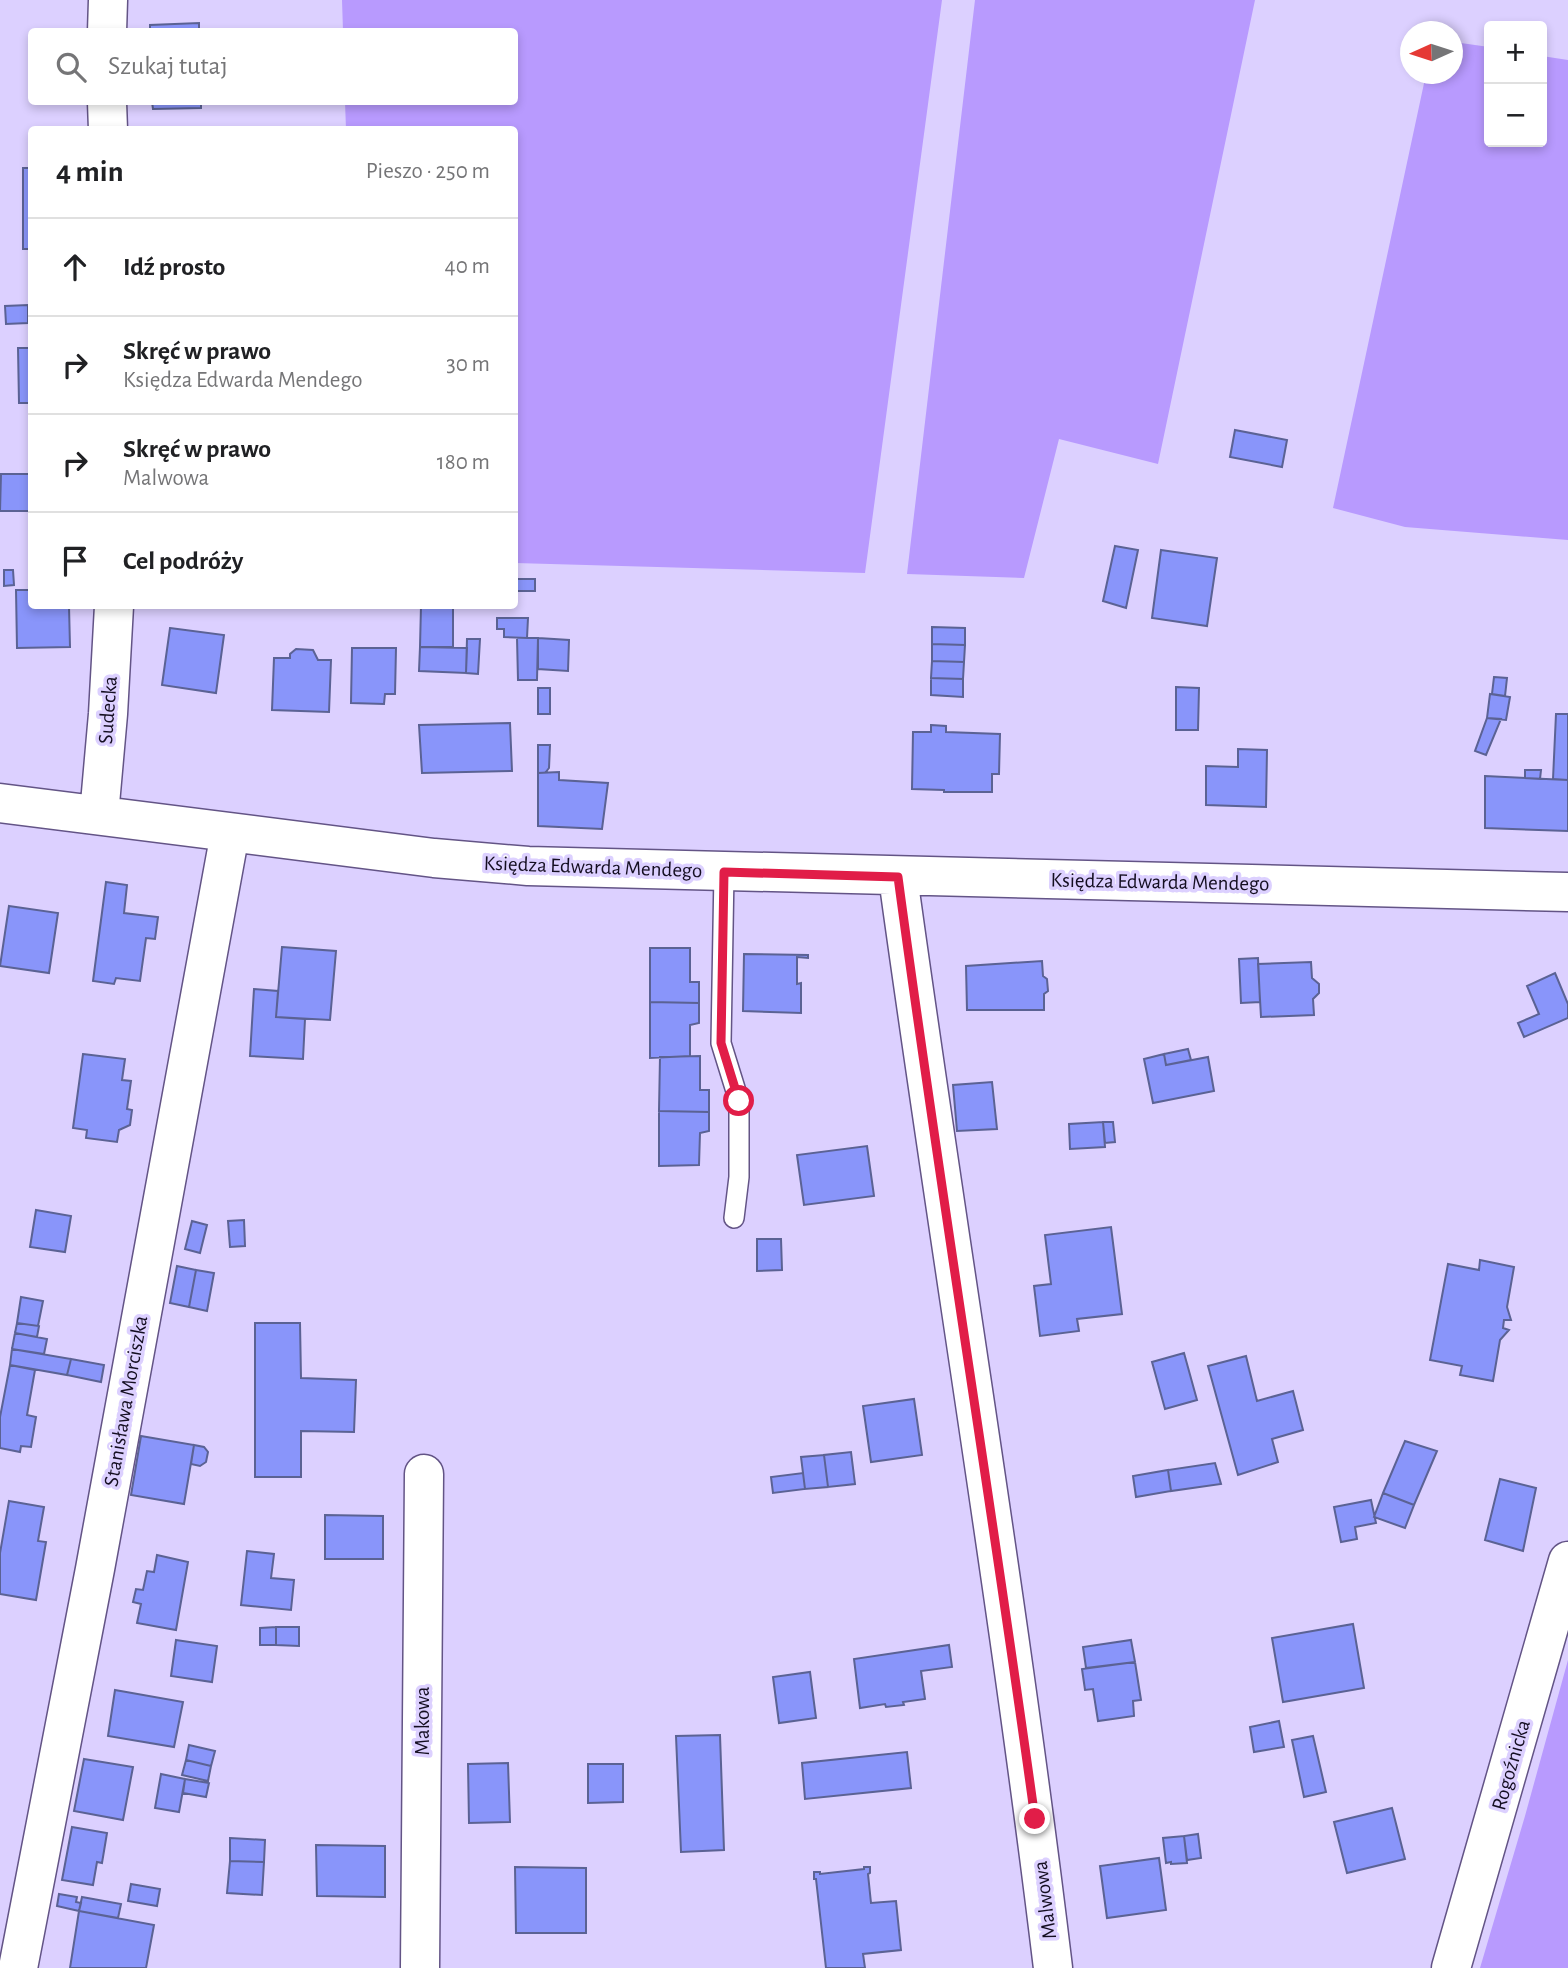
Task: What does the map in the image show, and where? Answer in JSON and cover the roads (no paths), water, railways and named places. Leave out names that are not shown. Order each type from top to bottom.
[{"type":"street","points":[[107,28],[108,0]]},
{"type":"street","points":[[107,105],[108,126]]},
{"type":"street","name":"Sudecka","points":[[99,815],[114,609]]},
{"type":"street","name":"Księdza Edwarda Mendego","points":[[0,803],[434,858],[515,865],[898,877],[1568,892]]},
{"type":"street","name":"Stanisława Morciszka","points":[[18,1968],[95,1569],[230,833]]},
{"type":"street","name":"Malwowa","points":[[898,877],[921,1053],[1010,1635],[1053,1968]]},
{"type":"street","name":"Makowa","points":[[420,1968],[424,1474]]},
{"type":"street","name":"Rogoźnicka","points":[[1451,1968],[1568,1561]]},
{"type":"lane","points":[[724,872],[721,1043],[739,1101],[739,1177],[734,1218]]}]
